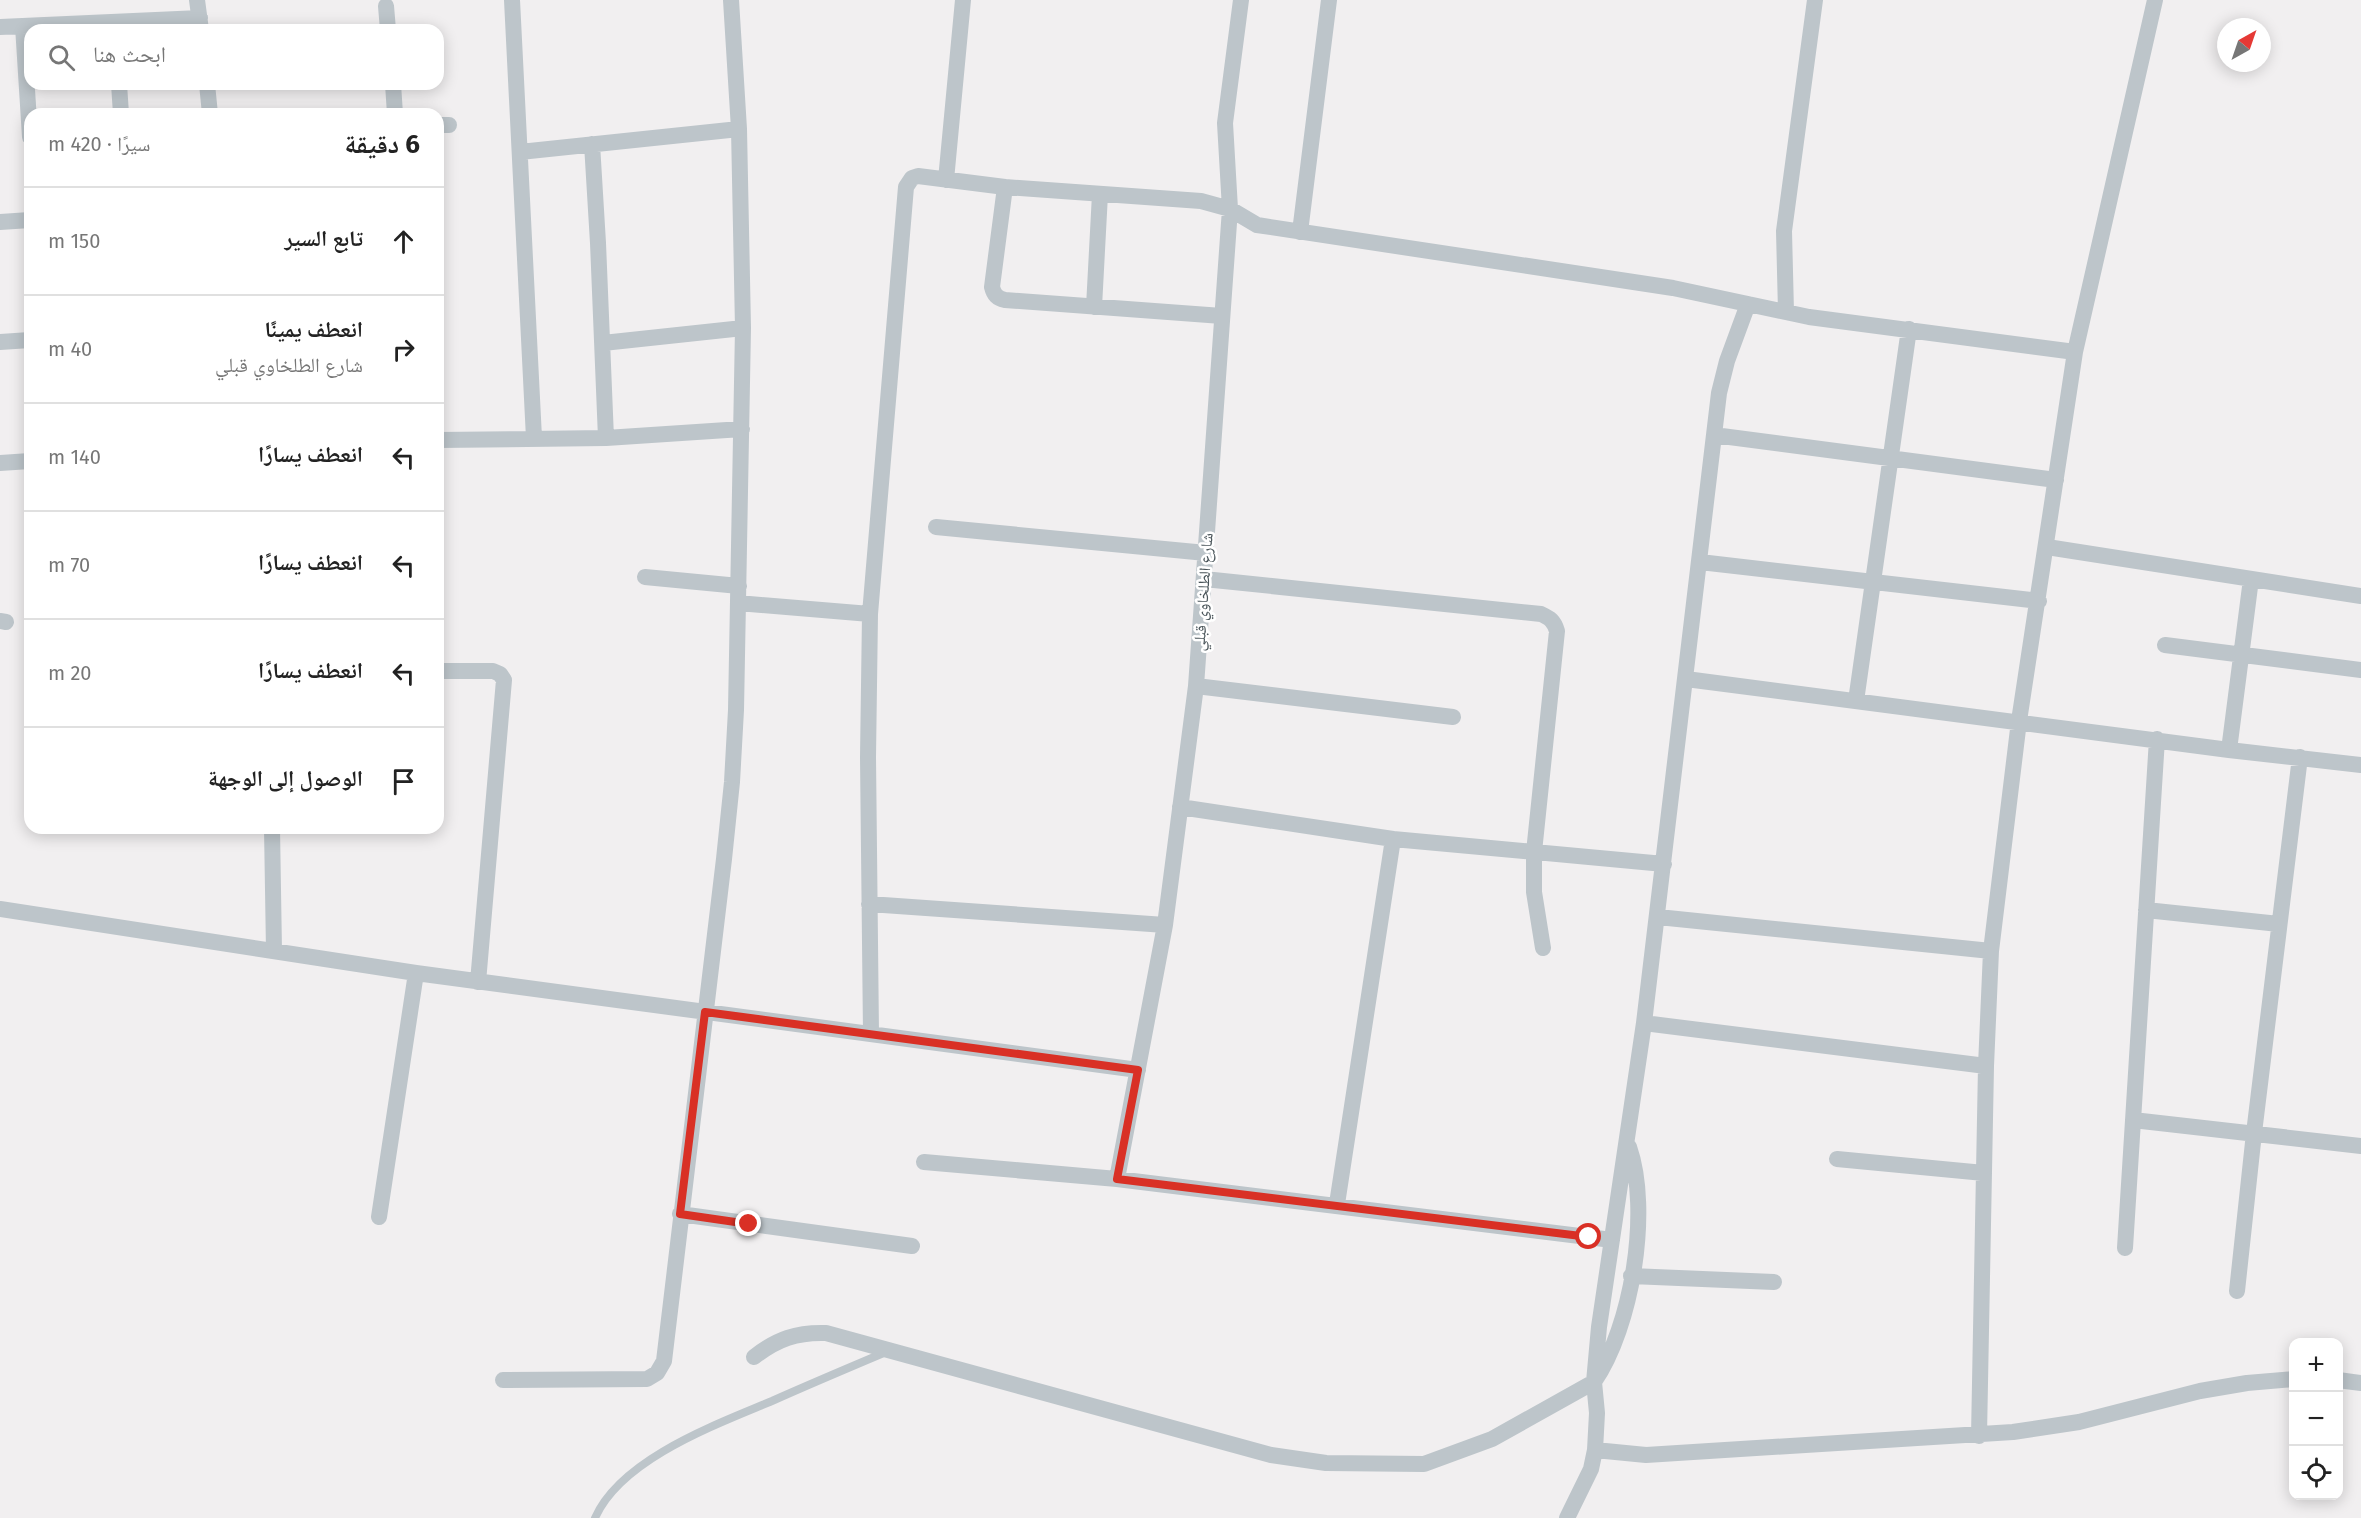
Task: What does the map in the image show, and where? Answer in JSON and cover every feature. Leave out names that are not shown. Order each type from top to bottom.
[{"type":"street","points":[[197,0],[200,24]]},
{"type":"street","points":[[512,0],[534,438]]},
{"type":"street","points":[[503,1380],[647,1379],[657,1373],[664,1361],[732,782],[739,586],[744,328],[739,129],[731,0]]},
{"type":"street","points":[[946,180],[963,0]]},
{"type":"street","name":"شارع الطلخاوي قبلي","points":[[1117,1179],[1165,925],[1196,686],[1230,209],[1225,123],[1241,0]]},
{"type":"street","points":[[1300,232],[1329,0]]},
{"type":"street","points":[[1786,312],[1784,231],[1815,0]]},
{"type":"street","points":[[1980,1436],[1986,1066],[1992,951],[2019,721],[2076,352],[2155,0]]},
{"type":"street","points":[[386,6],[388,24]]},
{"type":"street","points":[[0,27],[22,26],[24,54]]},
{"type":"street","points":[[27,90],[28,108]]},
{"type":"street","points":[[119,90],[121,108]]},
{"type":"street","points":[[208,90],[209,108]]},
{"type":"street","points":[[393,90],[395,108]]},
{"type":"street","points":[[520,152],[739,129]]},
{"type":"street","points":[[592,144],[606,438]]},
{"type":"street","points":[[871,1034],[868,757],[870,614],[906,187],[912,178],[918,176],[1005,187],[1201,201],[1230,209],[1257,225],[1673,288],[1786,312],[2076,352]]},
{"type":"street","points":[[1005,187],[993,293],[1005,300],[1222,316]]},
{"type":"street","points":[[1094,307],[1100,194]]},
{"type":"street","points":[[0,222],[24,220]]},
{"type":"street","points":[[1567,1518],[1591,1469],[1595,1450],[1597,1413],[1594,1382],[1599,1327],[1658,917],[1719,393],[1727,361],[1748,304]]},
{"type":"street","points":[[603,343],[744,328]]},
{"type":"street","points":[[1856,700],[1909,328]]},
{"type":"street","points":[[0,342],[24,340]]},
{"type":"street","points":[[444,440],[606,438],[742,429]]},
{"type":"street","points":[[1714,435],[2056,480]]},
{"type":"street","points":[[0,463],[24,461]]},
{"type":"street","points":[[936,527],[1206,553]]},
{"type":"street","points":[[2047,547],[2361,596]]},
{"type":"street","points":[[1700,562],[2038,600]]},
{"type":"street","points":[[645,578],[739,586]]},
{"type":"street","points":[[1204,579],[1541,614],[1549,617],[1555,623],[1557,631],[1534,852],[1535,901],[1543,948]]},
{"type":"street","points":[[2229,750],[2251,579]]},
{"type":"street","points":[[738,603],[870,614]]},
{"type":"street","points":[[2165,645],[2361,670]]},
{"type":"street","points":[[444,671],[493,671],[500,674],[504,680],[478,982]]},
{"type":"street","points":[[1686,679],[2229,750],[2361,765]]},
{"type":"street","points":[[1196,686],[1453,717]]},
{"type":"street","points":[[2125,1248],[2157,739]]},
{"type":"street","points":[[2237,1291],[2253,1132],[2300,757]]},
{"type":"street","points":[[1180,807],[1393,840],[1664,864]]},
{"type":"street","points":[[272,834],[274,951]]},
{"type":"street","points":[[1337,1204],[1393,840]]},
{"type":"street","points":[[869,904],[1165,925]]},
{"type":"street","points":[[0,909],[478,982],[1138,1070]]},
{"type":"street","points":[[2146,910],[2279,924]]},
{"type":"street","points":[[1658,917],[1992,951]]},
{"type":"street","points":[[379,1218],[416,973]]},
{"type":"street","points":[[1644,1023],[1986,1066]]},
{"type":"street","points":[[2133,1120],[2361,1146]]},
{"type":"street","points":[[754,1357],[778,1341],[806,1332],[826,1333],[1271,1455],[1326,1463],[1424,1464],[1492,1438],[1594,1382],[1603,1368],[1622,1319],[1631,1276],[1639,1197],[1638,1179],[1627,1141]]},
{"type":"street","points":[[1837,1159],[1984,1173]]},
{"type":"street","points":[[924,1162],[1117,1179],[1337,1204],[1612,1240]]},
{"type":"street","points":[[680,1214],[912,1246]]},
{"type":"street","points":[[1631,1276],[1774,1282]]},
{"type":"street","points":[[1595,1450],[1646,1455],[1980,1436],[2079,1422],[2200,1391],[2247,1383],[2289,1379]]},
{"type":"street","points":[[2343,1381],[2361,1383]]},
{"type":"lane","points":[[595,1518],[609,1494],[620,1482],[687,1439],[889,1350]]},
{"type":"route","points":[[749,1224],[680,1214],[705,1012],[1138,1070],[1117,1179],[1337,1204],[1589,1237]]}]
